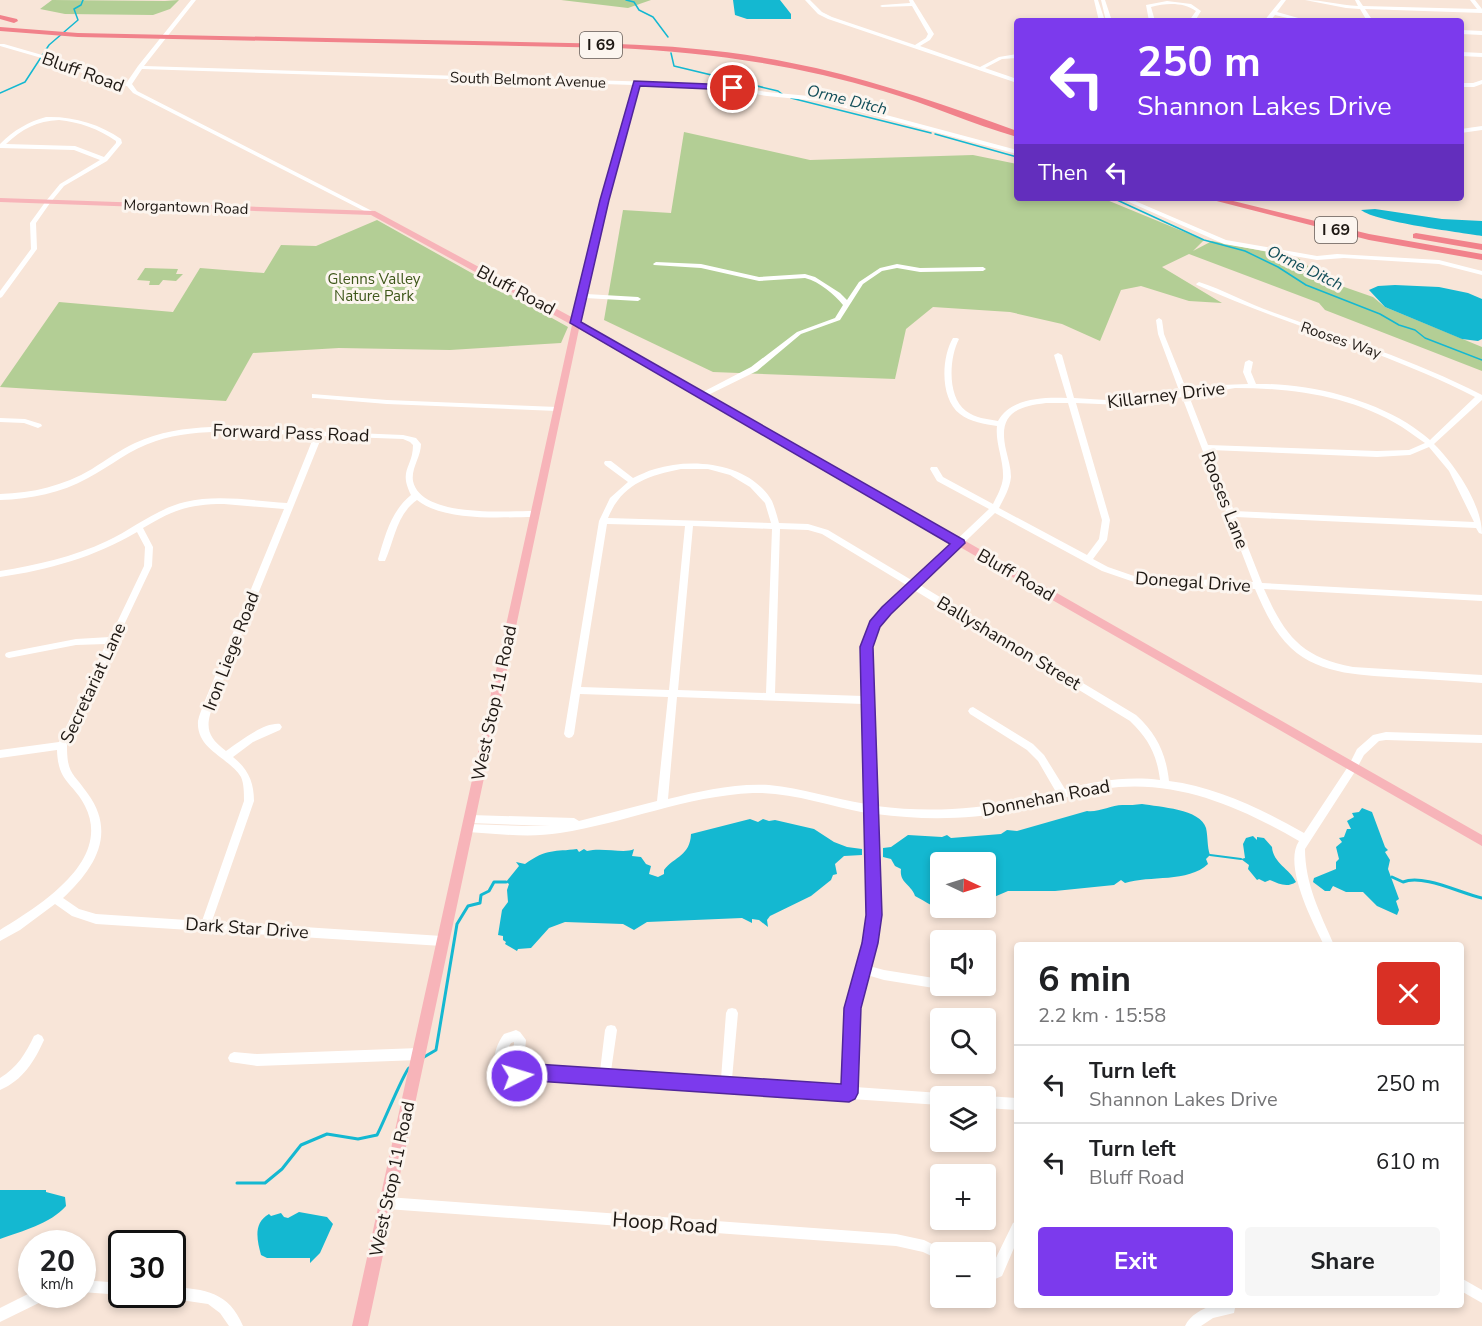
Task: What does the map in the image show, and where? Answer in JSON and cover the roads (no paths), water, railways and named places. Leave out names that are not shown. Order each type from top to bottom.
[{"type":"highway","name":"I 69","points":[[0,18],[88,27],[603,38],[683,42],[760,53],[847,71],[909,88],[1014,124]]},
{"type":"highway","name":"I 69","points":[[0,28],[46,33],[173,38],[616,45],[716,54],[783,64],[843,77],[911,96],[1014,133]]},
{"type":"highway","name":"I 69","points":[[1222,201],[1323,227],[1482,257]]},
{"type":"highway","name":"I 69","points":[[1255,201],[1363,226],[1482,247]]},
{"type":"main road","name":"Morgantown Road","points":[[0,200],[372,213]]},
{"type":"main road","name":"Bluff Road","points":[[372,213],[576,323],[1482,841]]},
{"type":"main road","name":"West Stop 11 Road","points":[[360,1326],[576,323]]},
{"type":"main road","points":[[572,339],[579,335],[595,334]]},
{"type":"street","points":[[129,84],[140,67],[195,0]]},
{"type":"street","points":[[807,0],[820,13],[830,18],[1014,80]]},
{"type":"street","points":[[1096,0],[1101,18]]},
{"type":"street","points":[[1103,0],[1108,18]]},
{"type":"street","points":[[1270,18],[1284,0]]},
{"type":"street","points":[[1307,0],[1334,6],[1362,8],[1482,12]]},
{"type":"street","points":[[1357,0],[1368,18]]},
{"type":"street","points":[[1401,0],[1408,9]]},
{"type":"street","points":[[1473,0],[1482,12]]},
{"type":"street","points":[[882,6],[912,2],[931,34],[915,47]]},
{"type":"street","points":[[1151,18],[1149,4],[1194,6],[1199,11],[1194,18]]},
{"type":"street","points":[[1274,13],[1294,18]]},
{"type":"street","points":[[1464,32],[1482,33]]},
{"type":"street","name":"Bluff Road","points":[[3,45],[47,58],[114,83],[129,84],[135,93],[372,213]]},
{"type":"street","points":[[1464,54],[1482,55]]},
{"type":"street","points":[[980,69],[1001,58],[1014,56]]},
{"type":"street","name":"South Belmont Avenue","points":[[140,67],[720,86],[767,94],[814,98],[1014,151]]},
{"type":"street","points":[[1464,86],[1482,82]]},
{"type":"street","name":"West Stop 11 Road","points":[[576,323],[605,200],[637,83]]},
{"type":"street","points":[[1474,85],[1482,89]]},
{"type":"street","points":[[0,296],[34,249],[33,223],[71,178],[105,160],[119,143],[115,137],[82,120],[58,118],[24,127],[1,146]]},
{"type":"street","points":[[1464,126],[1482,123]]},
{"type":"street","points":[[1464,131],[1482,128]]},
{"type":"street","points":[[1,146],[75,148],[105,160]]},
{"type":"street","points":[[1130,201],[1228,243],[1308,256],[1439,262],[1482,273]]},
{"type":"street","points":[[656,264],[701,266],[759,279],[805,276],[813,278],[838,294],[847,305]]},
{"type":"street","points":[[702,396],[754,369],[799,333],[838,319],[861,283],[870,275],[890,267],[921,270],[983,269]]},
{"type":"street","name":"Rooses Way","points":[[1199,284],[1307,328],[1444,377],[1481,398]]},
{"type":"street","points":[[582,296],[638,299]]},
{"type":"street","points":[[559,314],[573,312],[579,308]]},
{"type":"street","name":"Rooses Lane","points":[[1158,320],[1161,334],[1259,588],[1272,618],[1293,645],[1319,662],[1353,671],[1482,679]]},
{"type":"street","points":[[849,1093],[850,1026],[870,943],[874,915],[866,647],[874,625],[887,610],[995,508],[1003,494],[1007,477],[1000,424],[970,417],[955,406],[950,398],[947,361],[955,339]]},
{"type":"street","points":[[1058,355],[1106,520],[1104,540],[1088,560]]},
{"type":"street","points":[[1249,362],[1248,372],[1253,386]]},
{"type":"street","name":"Killarney Drive","points":[[1000,424],[1006,414],[1025,403],[1042,401],[1125,403],[1185,395],[1211,388],[1253,386],[1305,390],[1356,403],[1392,418],[1430,444],[1458,478],[1481,527]]},
{"type":"street","points":[[315,396],[387,402],[557,410]]},
{"type":"street","points":[[1205,447],[1377,454],[1410,452],[1430,444],[1481,398]]},
{"type":"street","points":[[0,420],[25,421],[38,426]]},
{"type":"street","name":"Forward Pass Road","points":[[0,497],[30,495],[66,485],[139,444],[181,432],[211,429],[419,439],[409,480],[416,496]]},
{"type":"street","name":"Iron Liege Road","points":[[205,926],[249,801],[249,786],[244,773],[213,747],[205,734],[203,722],[319,434]]},
{"type":"street","points":[[608,463],[633,482]]},
{"type":"street","points":[[569,734],[603,521],[609,505],[616,496],[633,482],[652,472],[700,466],[731,473],[760,491],[771,505],[776,526],[770,696]]},
{"type":"street","name":"Donegal Drive","points":[[934,469],[940,479],[1088,560],[1115,574],[1140,581],[1482,598]]},
{"type":"street","points":[[382,559],[397,513],[416,496],[434,507],[450,511],[534,514]]},
{"type":"street","points":[[0,574],[48,565],[83,554],[189,503],[289,506]]},
{"type":"street","points":[[1231,514],[1481,527]]},
{"type":"street","name":"Ballyshannon Street","points":[[603,521],[808,527],[825,532],[1133,718],[1144,727],[1157,745],[1165,784]]},
{"type":"street","points":[[662,805],[689,524]]},
{"type":"street","name":"Secretariat Lane","points":[[0,936],[56,899],[77,878],[89,859],[97,828],[90,804],[65,775],[62,765],[62,745],[148,566],[149,547],[139,528]]},
{"type":"street","points":[[9,655],[76,642],[111,640]]},
{"type":"street","points":[[576,690],[868,700]]},
{"type":"street","points":[[973,711],[1029,747],[1041,758],[1062,794]]},
{"type":"street","points":[[226,757],[250,740],[277,727]]},
{"type":"street","points":[[1328,942],[1309,902],[1299,859],[1300,848],[1353,768],[1360,752],[1376,738],[1398,735],[1482,739]]},
{"type":"street","points":[[0,754],[62,745]]},
{"type":"street","name":"Donnehan Road","points":[[469,823],[543,830],[600,820],[722,791],[757,789],[871,810],[927,815],[968,813],[1006,808],[1114,783],[1165,784],[1199,790],[1235,801],[1273,819],[1305,839]]},
{"type":"street","name":"Dark Star Drive","points":[[56,899],[76,912],[96,919],[442,940]]},
{"type":"street","points":[[862,969],[930,982]]},
{"type":"street","points":[[726,1085],[732,1013]]},
{"type":"street","points":[[605,1077],[611,1030]]},
{"type":"street","points":[[0,1084],[20,1071],[32,1056],[38,1040]]},
{"type":"street","points":[[234,1058],[257,1060],[419,1054]]},
{"type":"street","points":[[517,1076],[536,1072],[930,1098]]},
{"type":"street","points":[[996,1103],[1014,1104]]},
{"type":"street","name":"Hoop Road","points":[[387,1203],[896,1240],[930,1249]]},
{"type":"street","points":[[996,1272],[1014,1234]]},
{"type":"street","points":[[1464,1286],[1482,1297]]},
{"type":"street","points":[[186,1294],[202,1295],[218,1302],[229,1313],[236,1326]]},
{"type":"street","points":[[0,1315],[18,1306]]},
{"type":"street","points":[[1192,1326],[1200,1317],[1213,1310],[1229,1308]]},
{"type":"water","points":[[733,0],[780,0],[791,14],[791,19],[747,19],[735,15]]},
{"type":"water","points":[[1375,209],[1442,219],[1482,221],[1482,236],[1383,219],[1361,210]]},
{"type":"water","points":[[1378,286],[1439,287],[1468,293],[1482,299],[1482,339],[1478,341],[1462,339],[1385,307],[1369,290]]},
{"type":"water","points":[[1142,804],[1178,810],[1196,817],[1203,822],[1206,828],[1210,855],[1206,859],[1208,864],[1200,870],[1180,876],[1125,883],[1121,880],[1114,885],[1055,891],[1008,891],[996,896],[996,852],[930,852],[930,905],[915,896],[902,878],[901,869],[895,866],[891,859],[883,857],[883,848],[891,847],[908,835],[942,837],[947,835],[951,838],[1001,834],[1007,830],[1017,831],[1087,811]]},
{"type":"water","points":[[1362,808],[1372,812],[1388,850],[1385,852],[1390,860],[1388,869],[1399,899],[1396,901],[1399,910],[1397,915],[1377,906],[1363,892],[1346,892],[1333,886],[1330,891],[1325,891],[1313,882],[1314,878],[1336,869],[1336,862],[1339,859],[1336,847],[1342,842],[1339,838],[1344,837],[1347,829],[1351,829],[1347,821],[1354,817],[1352,813],[1359,812]]},
{"type":"water","points":[[750,819],[758,822],[763,819],[775,820],[814,829],[834,842],[862,849],[862,855],[844,856],[835,864],[837,874],[833,875],[831,880],[811,896],[770,916],[767,920],[768,927],[759,920],[752,919],[752,923],[742,918],[647,922],[634,930],[623,924],[565,922],[549,928],[531,948],[517,951],[505,944],[503,936],[498,935],[502,910],[508,902],[509,884],[506,882],[519,866],[516,862],[525,864],[539,855],[557,851],[634,849],[632,856],[641,857],[646,864],[651,866],[649,874],[658,877],[664,874],[668,865],[685,851],[691,834]]},
{"type":"water","points":[[1253,836],[1257,840],[1257,837],[1264,838],[1272,847],[1278,862],[1296,882],[1286,885],[1270,880],[1265,882],[1257,880],[1248,869],[1249,865],[1241,859],[1245,858],[1243,844],[1246,838]]},
{"type":"water","points":[[0,1190],[46,1190],[46,1192],[65,1197],[66,1206],[52,1218],[0,1239]]},
{"type":"water","points":[[299,1212],[327,1217],[333,1224],[320,1253],[310,1263],[310,1258],[267,1258],[261,1255],[258,1244],[260,1222],[269,1214],[271,1216],[281,1213],[288,1218]]},
{"type":"waterway","points":[[0,93],[25,82],[49,45],[78,20],[74,9],[81,5],[83,0]]},
{"type":"waterway","name":"Orme Ditch","points":[[626,0],[634,2],[639,10],[653,17],[668,37]]},
{"type":"waterway","name":"Orme Ditch","points":[[671,53],[674,66],[778,91],[782,94]]},
{"type":"waterway","name":"Orme Ditch","points":[[791,98],[931,133]]},
{"type":"waterway","name":"Orme Ditch","points":[[935,134],[1014,156]]},
{"type":"waterway","name":"Orme Ditch","points":[[1119,201],[1204,240],[1245,251],[1278,267],[1306,285],[1380,314],[1399,325],[1415,330],[1425,338],[1482,360]]},
{"type":"waterway","points":[[1210,855],[1241,859]]},
{"type":"waterway","points":[[1392,877],[1403,882],[1411,880],[1431,882],[1482,898]]},
{"type":"waterway","points":[[424,1057],[436,1050],[457,924],[468,906],[480,903],[481,895],[489,891],[494,882],[506,882]]},
{"type":"waterway","points":[[237,1183],[265,1183],[282,1169],[301,1145],[327,1134],[358,1139],[377,1135],[409,1068]]},
{"type":"park label","name":"Glenns Valley Nature Park","points":[[374,288]]}]
